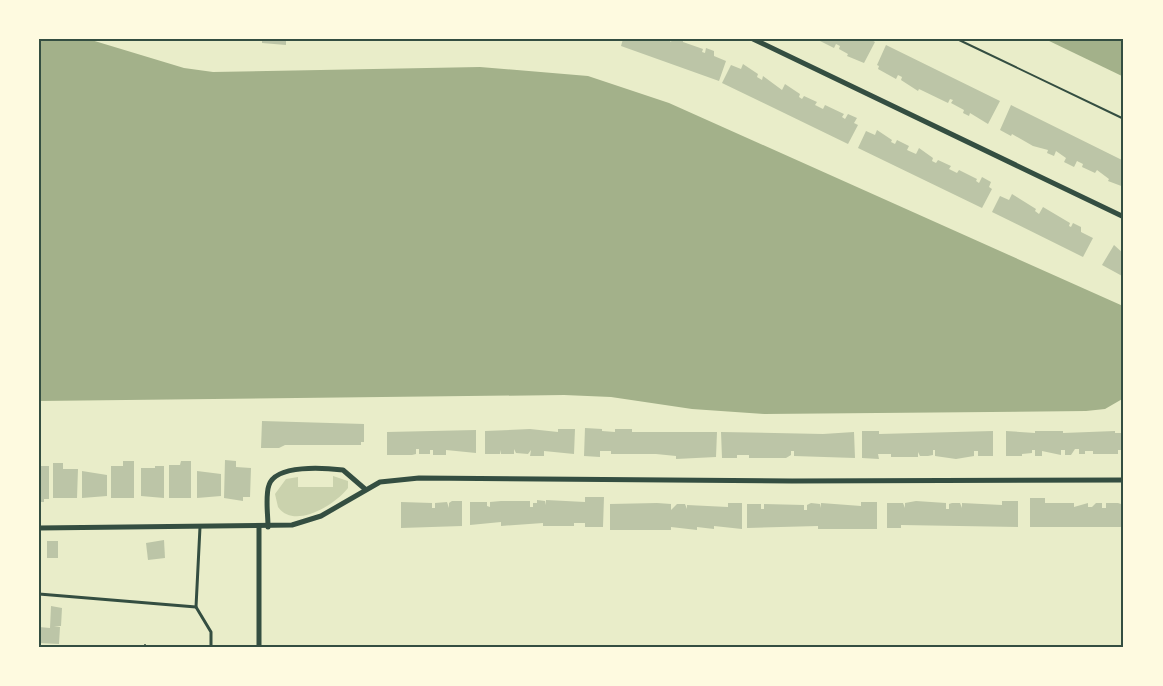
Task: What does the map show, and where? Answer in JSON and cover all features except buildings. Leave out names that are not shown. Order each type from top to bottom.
[{"type":"street","points":[[753,39],[1124,217]]},
{"type":"street","points":[[267,527],[270,481],[283,472],[343,470],[365,489]]},
{"type":"street","points":[[39,528],[292,525],[312,520],[365,489],[390,480],[419,478],[792,481],[1124,480]]},
{"type":"street","points":[[259,527],[259,647]]},
{"type":"lane","points":[[200,527],[196,607],[211,632],[211,647]]},
{"type":"lane","points":[[39,594],[196,607]]},
{"type":"path","points":[[957,39],[1124,119]]},
{"type":"shaded area","points":[[39,39],[88,39],[184,68],[213,72],[480,67],[588,76],[669,103],[1123,306],[1124,398],[1105,409],[1086,411],[764,414],[692,409],[611,397],[564,395],[39,401]]},
{"type":"shaded area","points":[[1045,39],[1124,39],[1124,77]]},
{"type":"shaded area","points":[[333,476],[348,481],[348,488],[324,508],[304,516],[294,516],[278,507],[275,494],[286,479],[298,477],[298,487],[333,487]]}]
